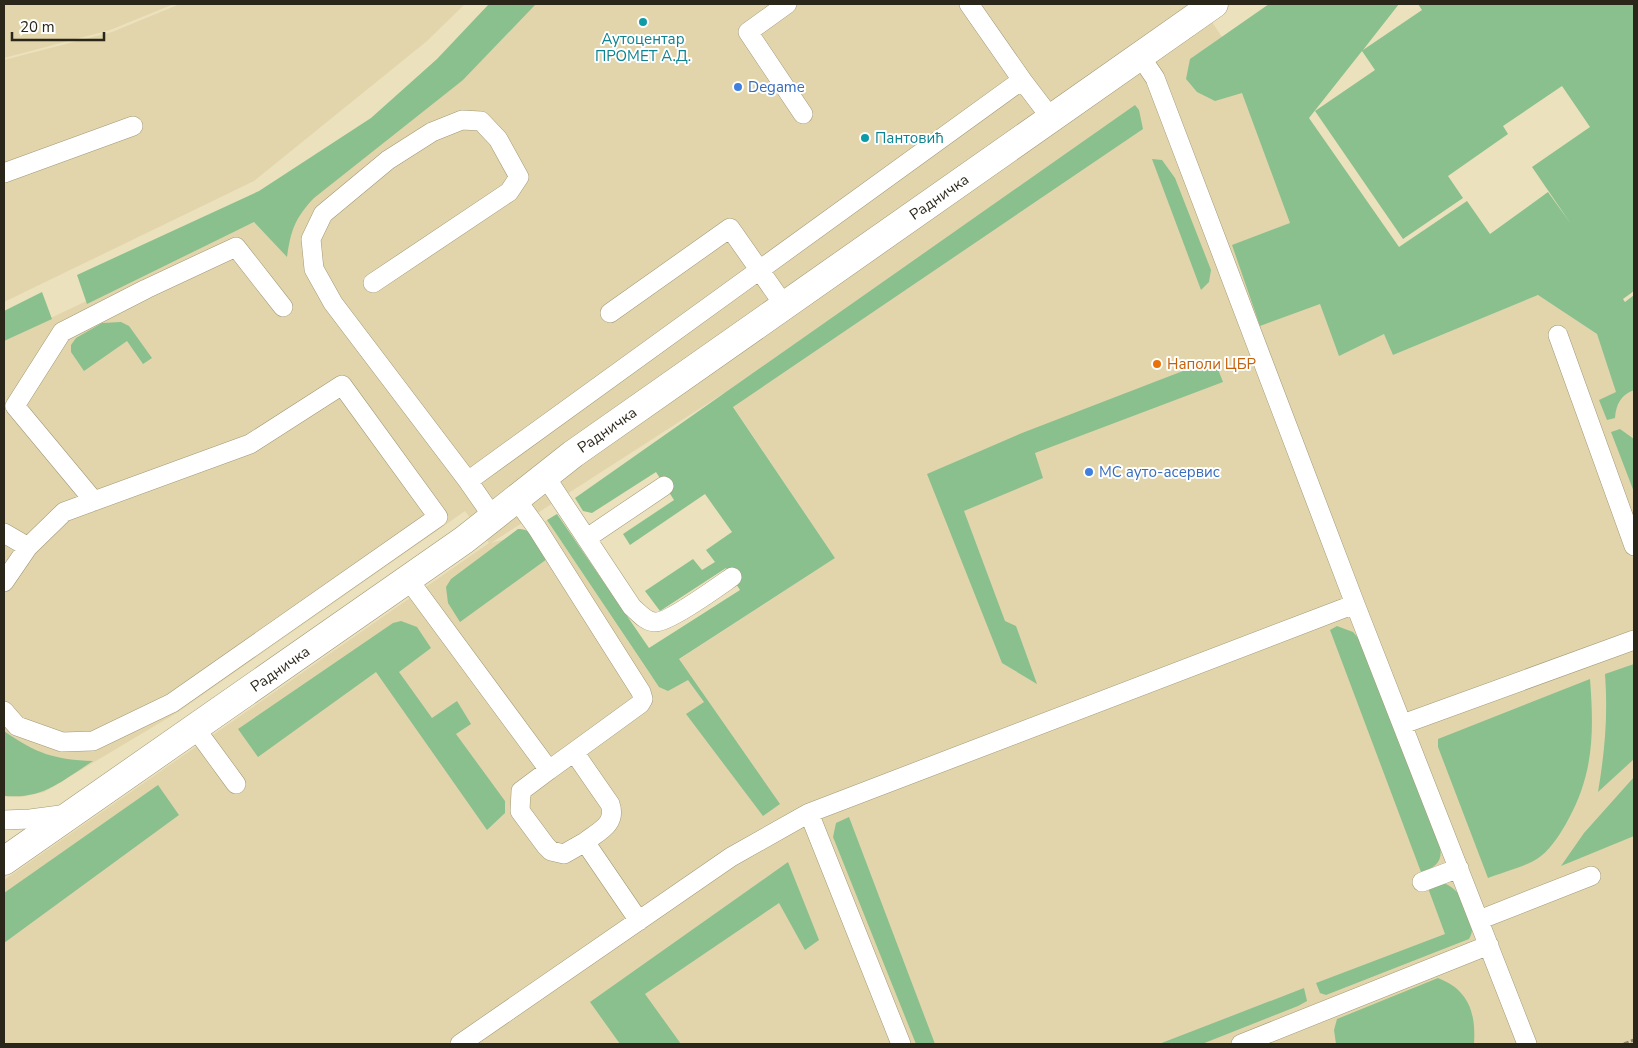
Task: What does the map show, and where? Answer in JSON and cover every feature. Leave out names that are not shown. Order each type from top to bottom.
[{"type":"street","name":"Радничка","points":[[4,861],[408,579],[493,517],[545,476],[784,305],[1214,4]]},
{"type":"lane","points":[[787,4],[748,32],[803,114]]},
{"type":"lane","points":[[969,4],[1051,118]]},
{"type":"lane","points":[[1140,56],[1155,78],[1355,604],[1527,1044]]},
{"type":"lane","points":[[468,481],[1022,80]]},
{"type":"lane","points":[[373,283],[509,192],[519,177],[498,140],[481,120],[462,120],[447,126],[388,160],[323,214],[311,239],[314,269],[333,303],[468,481],[493,517]]},
{"type":"lane","points":[[4,173],[133,126]]},
{"type":"lane","points":[[610,313],[730,228],[784,305]]},
{"type":"lane","points":[[94,501],[15,406],[62,332],[146,288],[236,247],[283,306]]},
{"type":"lane","points":[[1558,335],[1634,546]]},
{"type":"lane","points":[[4,582],[28,547],[64,512],[250,444],[342,385],[438,517],[172,703],[93,741],[62,742],[16,726],[4,711]]},
{"type":"lane","points":[[545,476],[588,538],[632,607],[646,618],[655,622],[668,618],[732,577]]},
{"type":"lane","points":[[588,538],[664,486]]},
{"type":"lane","points":[[516,499],[537,528],[642,692],[643,699],[640,704],[574,752],[521,791],[520,811],[551,851],[564,854],[585,842],[610,823],[613,812],[610,804],[574,752]]},
{"type":"lane","points":[[4,533],[28,547]]},
{"type":"lane","points":[[408,579],[550,770]]},
{"type":"lane","points":[[460,1044],[731,857],[809,813],[1355,604]]},
{"type":"lane","points":[[1403,724],[1634,640]]},
{"type":"lane","points":[[195,728],[236,784]]},
{"type":"lane","points":[[4,820],[30,819],[74,813]]},
{"type":"lane","points":[[809,813],[901,1044]]},
{"type":"lane","points":[[585,842],[640,920]]},
{"type":"lane","points":[[1422,882],[1459,868]]},
{"type":"lane","points":[[1479,920],[1591,876]]},
{"type":"lane","points":[[1241,1044],[1489,945]]},
{"type":"path","points":[[1624,1044],[1634,1040]]},
{"type":"shaded area","points":[[4,4],[174,4],[110,30],[4,58]]},
{"type":"shaded area","points":[[180,4],[465,4],[427,41],[254,181],[4,302],[4,60],[112,32]]},
{"type":"shaded area","points":[[536,4],[1200,4],[1222,37],[1320,304],[1385,334],[1393,355],[1538,295],[1597,334],[1617,393],[1634,386],[1634,1044],[4,1044],[4,880],[489,543],[465,511],[178,712],[44,792],[22,797],[4,796],[4,340],[254,222],[463,80]],"holes":[[[724,393],[835,558],[652,677],[547,520],[530,532],[491,543]]]},
{"type":"green space","points":[[489,4],[536,4],[463,80],[314,198],[298,218],[290,239],[287,257],[254,222],[87,304],[77,275],[259,191],[371,118],[437,59]]},
{"type":"green space","points":[[1269,4],[1399,4],[1363,50],[1422,10],[1418,4],[1634,4],[1634,291],[1623,299],[1625,302],[1634,295],[1634,390],[1620,401],[1615,418],[1607,420],[1599,400],[1616,392],[1597,334],[1538,295],[1393,355],[1384,334],[1339,356],[1320,304],[1260,326],[1232,245],[1290,223],[1242,93],[1215,101],[1197,92],[1186,79],[1190,59]],"holes":[[[1362,51],[1375,70],[1315,111],[1403,239],[1463,198],[1448,176],[1508,134],[1503,126],[1562,86],[1590,127],[1532,167],[1571,224],[1548,192],[1490,234],[1467,201],[1399,247],[1309,118]]]},
{"type":"green space","points":[[1135,105],[1139,110],[1143,129],[733,407],[835,558],[679,659],[780,804],[763,816],[686,714],[704,702],[688,680],[668,691],[659,687],[547,520],[557,514],[649,648],[740,590],[726,568],[660,611],[645,591],[693,559],[702,570],[715,562],[706,550],[732,532],[705,494],[630,545],[623,534],[674,500],[656,472],[592,513],[583,511],[575,498]]},
{"type":"green space","points":[[1152,159],[1162,160],[1175,178],[1211,270],[1209,282],[1201,290]]},
{"type":"green space","points":[[42,292],[52,319],[4,341],[4,311]]},
{"type":"green space","points":[[121,322],[129,326],[152,358],[143,364],[127,341],[84,371],[71,352],[71,345],[76,338],[102,323]]},
{"type":"green space","points":[[1214,359],[1223,382],[1035,453],[1043,478],[964,511],[1005,621],[1016,626],[1037,684],[1002,663],[927,474],[1022,433]]},
{"type":"green space","points":[[1620,429],[1634,439],[1634,492],[1611,432]]},
{"type":"green space","points":[[518,529],[532,535],[547,559],[460,622],[448,603],[446,587],[451,579]]},
{"type":"green space","points":[[401,621],[417,627],[431,648],[399,672],[432,718],[457,701],[471,724],[456,734],[505,801],[505,813],[487,830],[376,672],[258,757],[238,729],[393,623]]},
{"type":"green space","points":[[1337,626],[1353,632],[1359,639],[1440,846],[1441,851],[1437,863],[1421,872],[1330,630]]},
{"type":"green space","points":[[1634,664],[1634,759],[1598,792],[1605,733],[1605,674]]},
{"type":"green space","points":[[1590,679],[1592,734],[1587,768],[1577,803],[1556,840],[1541,856],[1523,866],[1488,878],[1438,747],[1438,739]]},
{"type":"green space","points":[[4,731],[26,745],[46,754],[67,759],[93,761],[51,788],[41,792],[30,795],[4,796]]},
{"type":"green space","points":[[1634,777],[1634,836],[1561,866],[1584,833]]},
{"type":"green space","points":[[158,785],[179,815],[4,943],[4,893]]},
{"type":"green space","points":[[849,817],[935,1044],[916,1044],[833,837],[836,823]]},
{"type":"green space","points":[[788,862],[819,940],[805,950],[779,903],[645,994],[681,1044],[620,1044],[590,1002]]},
{"type":"green space","points":[[1442,883],[1456,891],[1467,906],[1472,924],[1472,932],[1469,939],[1326,995],[1320,993],[1316,983],[1445,934],[1428,888]]},
{"type":"green space","points":[[1438,978],[1449,983],[1464,996],[1474,1022],[1474,1044],[1336,1044],[1334,1030],[1337,1019]]},
{"type":"green space","points":[[1304,988],[1307,1001],[1298,1006],[1202,1044],[1159,1044]]},
{"type":"place","name":"Аутоцентар ПРОМЕТ А.Д.","points":[[643,22]]},
{"type":"place","name":"Degame","points":[[738,87]]},
{"type":"place","name":"Пантовић","points":[[865,138]]},
{"type":"place","name":"Наполи ЦБР","points":[[1157,364]]},
{"type":"place","name":"МС ауто-асервис","points":[[1089,472]]}]
